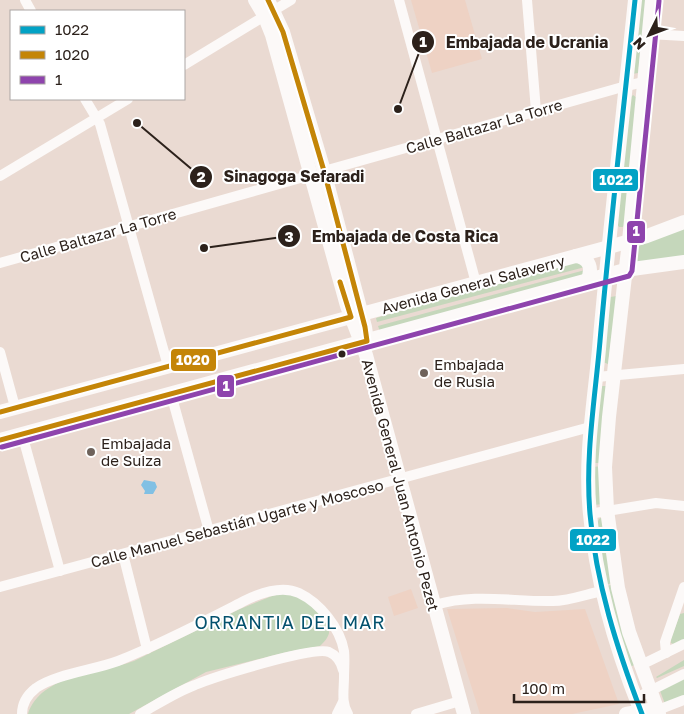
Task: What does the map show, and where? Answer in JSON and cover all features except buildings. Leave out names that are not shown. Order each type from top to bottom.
[{"type":"main road","name":"Avenida General Juan Antonio Pezet","points":[[255,0],[269,8],[283,32],[317,173],[462,707]]},
{"type":"main road","points":[[635,0],[590,427],[587,472],[593,542],[602,591],[613,633],[639,708]]},
{"type":"main road","points":[[652,0],[605,467],[607,510],[618,588],[629,632],[658,712]]},
{"type":"main road","name":"Avenida General Salaverry","points":[[0,412],[609,247],[684,222]]},
{"type":"main road","points":[[576,256],[583,257],[588,262],[590,275],[587,281]]},
{"type":"main road","name":"Avenida General Salaverry","points":[[0,440],[625,270],[684,262]]},
{"type":"main road","points":[[626,714],[639,708],[658,712]]},
{"type":"street","points":[[185,63],[269,8],[291,0]]},
{"type":"street","points":[[399,0],[476,283]]},
{"type":"street","points":[[527,0],[536,110]]},
{"type":"street","points":[[648,34],[684,36]]},
{"type":"street","name":"Calle Baltazar La Torre","points":[[0,263],[437,140],[536,110],[644,82]]},
{"type":"street","points":[[85,100],[100,124],[168,366]]},
{"type":"street","points":[[0,176],[126,100]]},
{"type":"street","points":[[0,352],[15,408]]},
{"type":"street","points":[[596,377],[684,369]]},
{"type":"street","points":[[171,394],[210,531]]},
{"type":"street","name":"Calle Manuel Sebastián Ugarte y Moscoso","points":[[0,587],[590,427]]},
{"type":"street","points":[[22,434],[60,571]]},
{"type":"street","points":[[590,514],[656,503],[684,506]]},
{"type":"street","points":[[123,554],[146,649]]},
{"type":"street","points":[[666,653],[665,642],[681,604],[684,588]]},
{"type":"street","points":[[22,713],[28,695],[41,685],[115,662],[146,649],[249,598],[284,589],[299,593],[317,605],[335,627],[344,649],[343,702],[337,714]]},
{"type":"street","points":[[434,605],[462,598],[555,602],[602,591]]},
{"type":"street","points":[[140,714],[170,696],[205,681],[296,655],[331,648],[336,643],[335,627]]},
{"type":"street","points":[[641,666],[684,644]]},
{"type":"street","points":[[323,651],[338,660],[344,674]]},
{"type":"street","points":[[639,708],[651,692],[684,674]]},
{"type":"street","points":[[658,712],[684,700]]},
{"type":"street","points":[[343,702],[348,714]]},
{"type":"street","points":[[416,714],[462,707]]},
{"type":"shaded area","points":[[411,0],[465,0],[482,59],[432,73]]},
{"type":"shaded area","points":[[411,589],[418,608],[394,616],[388,597]]},
{"type":"shaded area","points":[[507,608],[535,612],[585,609],[619,704],[572,714],[480,714],[447,609]]},
{"type":"green space","points":[[639,0],[647,0],[638,73],[632,74]]},
{"type":"green space","points":[[633,95],[637,98],[626,223],[623,227],[619,227],[617,224],[631,97]]},
{"type":"green space","points":[[684,228],[684,257],[635,264],[631,258],[632,247]]},
{"type":"green space","points":[[575,260],[585,267],[377,322],[376,318]]},
{"type":"green space","points":[[585,270],[585,274],[381,335],[378,326]]},
{"type":"green space","points":[[617,296],[608,364],[603,362],[610,297]]},
{"type":"green space","points":[[599,386],[607,386],[602,463],[592,463]]},
{"type":"green space","points":[[602,466],[604,504],[593,505],[593,467]]},
{"type":"green space","points":[[604,516],[613,583],[604,585],[596,526],[599,519]]},
{"type":"green space","points":[[614,584],[637,664],[627,668],[604,587]]},
{"type":"green space","points":[[284,593],[300,597],[322,617],[329,633],[320,646],[206,672],[129,714],[28,714],[35,701],[45,691],[58,683],[89,672],[134,661],[240,609]]},
{"type":"green space","points":[[684,613],[684,641],[676,645],[671,643],[671,639],[680,614]]},
{"type":"green space","points":[[684,660],[684,666],[656,677]]},
{"type":"green space","points":[[684,674],[684,696],[665,704],[659,688]]},
{"type":"water","points":[[144,480],[155,482],[157,487],[153,494],[144,494],[145,491],[141,485]]},
{"type":"transit line","name":"1020","points":[[0,440],[367,341],[324,171],[283,32],[268,0]]},
{"type":"transit line","name":"1022","points":[[635,0],[591,428],[589,492],[593,540],[602,590],[624,665],[642,714]]},
{"type":"transit line","name":"1","points":[[2,447],[629,276],[632,271],[659,1]]},
{"type":"transit line","name":"1020","points":[[0,412],[351,317],[340,282]]},
{"type":"place","name":"Embajada de Ucrania","points":[[398,109]]},
{"type":"place","name":"Sinagoga Sefaradi","points":[[137,123]]},
{"type":"place","name":"Embajada de Costa Rica","points":[[204,248]]},
{"type":"place","name":"Embajada de Rusia","points":[[424,373]]},
{"type":"place","name":"Embajada de Suiza","points":[[91,452]]},
{"type":"district","name":"ORRANTIA DEL MAR","points":[[290,622]]}]
